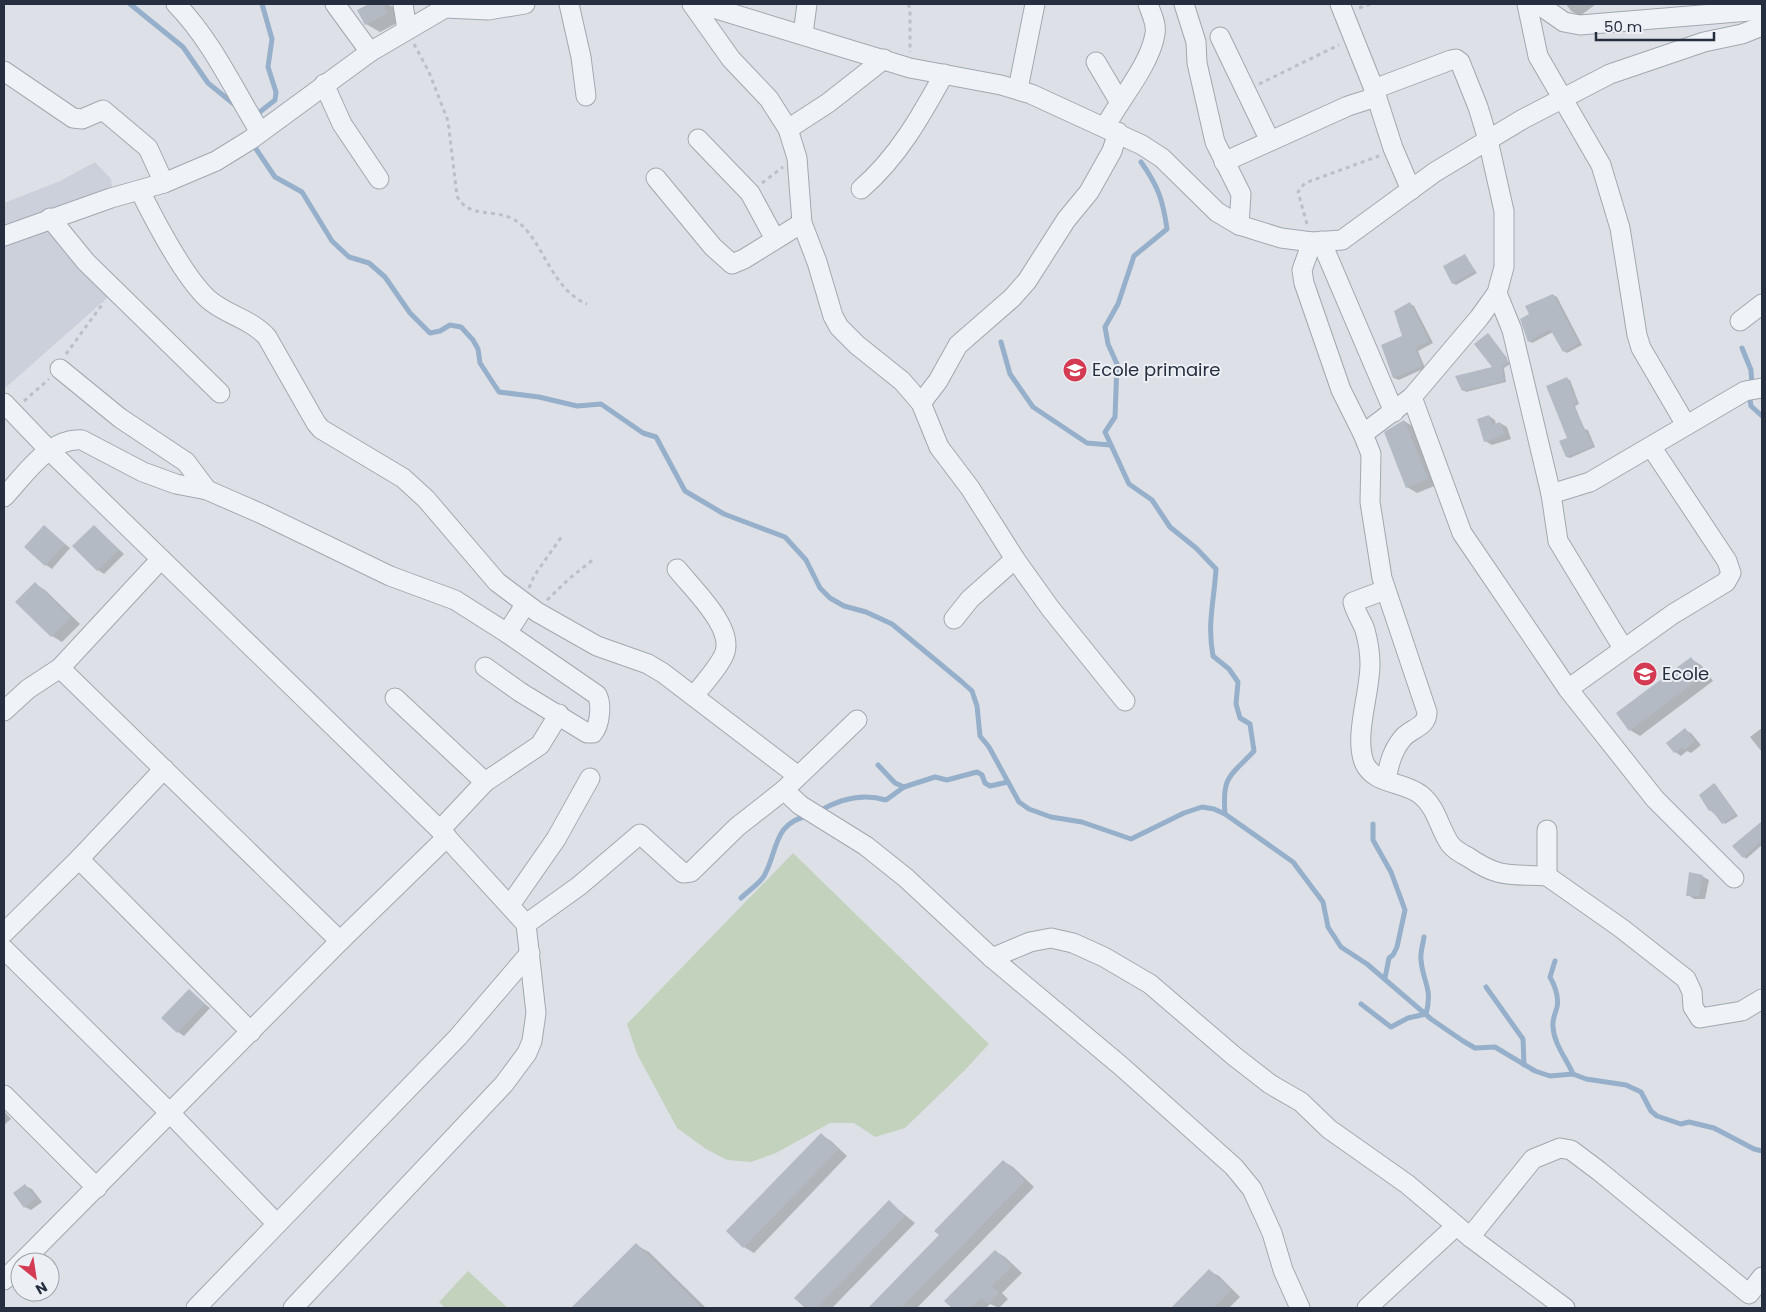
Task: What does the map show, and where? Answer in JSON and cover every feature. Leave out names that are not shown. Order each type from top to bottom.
[{"type":"street","points":[[176,4],[194,22],[210,46],[260,132]]},
{"type":"street","points":[[335,4],[370,52]]},
{"type":"street","points":[[403,4],[407,30]]},
{"type":"street","points":[[4,236],[50,218],[164,183],[216,161],[260,132],[370,52],[447,6],[488,10],[525,4]]},
{"type":"street","points":[[569,4],[581,56],[586,96]]},
{"type":"street","points":[[692,4],[731,59],[769,99],[788,129],[797,158],[802,223],[817,262],[833,316],[839,327],[857,345],[902,380],[921,403],[939,447],[970,488],[1014,558],[1050,608],[1125,701]]},
{"type":"street","points":[[700,4],[910,68],[1018,89],[1112,130],[1162,158],[1218,212],[1239,225],[1281,238],[1316,242],[1342,240],[1435,172],[1562,98],[1618,70],[1704,42],[1742,34],[1762,26]]},
{"type":"street","points":[[803,34],[807,4]]},
{"type":"street","points":[[1018,89],[1035,4]]},
{"type":"street","points":[[921,403],[938,381],[958,345],[1024,285],[1066,220],[1089,192],[1112,151],[1112,130],[1119,101],[1150,50],[1155,33],[1155,24],[1148,4]]},
{"type":"street","points":[[1184,4],[1196,42],[1197,63],[1215,142],[1241,194],[1239,225]]},
{"type":"street","points":[[1340,4],[1375,93],[1393,148],[1411,190]]},
{"type":"street","points":[[1527,4],[1538,56],[1601,165],[1620,228],[1637,335],[1642,348],[1686,425]]},
{"type":"street","points":[[1538,4],[1564,22],[1580,25],[1762,10]]},
{"type":"street","points":[[1220,37],[1270,142]]},
{"type":"street","points":[[788,129],[836,97],[884,59]]},
{"type":"street","points":[[1224,162],[1375,93],[1456,59],[1462,66],[1478,107],[1488,140],[1504,211],[1504,267],[1496,293],[1479,318],[1412,397],[1363,434]]},
{"type":"street","points":[[1096,62],[1119,101]]},
{"type":"street","points":[[4,71],[72,118],[82,119],[103,110],[148,148],[164,183]]},
{"type":"street","points":[[861,189],[905,142],[944,74]]},
{"type":"street","points":[[324,84],[342,124],[379,179]]},
{"type":"street","points":[[698,139],[750,193],[776,238]]},
{"type":"street","points":[[656,178],[713,247],[732,264],[744,259],[802,223]]},
{"type":"street","points":[[140,191],[184,267],[208,299],[259,328],[267,337],[316,423],[322,429],[402,478],[432,506],[497,582],[531,608],[597,646],[648,664],[694,696],[798,776]]},
{"type":"street","points":[[50,218],[86,262],[220,393]]},
{"type":"street","points":[[1316,242],[1394,412]]},
{"type":"street","points":[[1316,242],[1302,270],[1304,284],[1341,390],[1363,434],[1370,454],[1370,502],[1385,590],[1428,712],[1427,718],[1422,724],[1403,737],[1396,748],[1386,779]]},
{"type":"street","points":[[1496,293],[1512,330],[1551,494],[1558,541],[1623,648]]},
{"type":"street","points":[[1740,321],[1762,304]]},
{"type":"street","points":[[60,369],[120,418],[186,462],[207,490]]},
{"type":"street","points":[[1551,494],[1590,482],[1652,448],[1686,425],[1745,391],[1762,388]]},
{"type":"street","points":[[1412,397],[1462,533],[1568,689],[1655,799],[1734,878]]},
{"type":"street","points":[[4,403],[48,450],[443,833],[526,924],[536,1013],[527,1053],[504,1084],[293,1308]]},
{"type":"street","points":[[4,497],[48,450],[75,439],[82,440],[143,472],[176,484],[207,490],[262,514],[390,576],[455,600],[597,695],[600,699],[596,729],[593,732],[587,733],[520,692],[485,667]]},
{"type":"street","points":[[1568,689],[1673,614],[1726,582],[1731,573],[1727,561],[1652,448]]},
{"type":"street","points":[[954,619],[982,588],[1014,558]]},
{"type":"street","points":[[4,711],[28,689],[60,668],[161,559]]},
{"type":"street","points":[[677,569],[709,608],[723,628],[727,639],[725,653],[694,696]]},
{"type":"street","points":[[1385,590],[1354,601],[1353,604],[1365,629],[1370,665],[1361,751],[1365,764],[1372,774],[1420,794],[1432,807],[1450,845],[1487,870],[1499,875],[1547,876],[1628,933],[1686,979],[1692,992],[1693,1007],[1700,1018],[1742,1011],[1762,999]]},
{"type":"street","points":[[507,633],[531,608]]},
{"type":"street","points":[[60,668],[340,941]]},
{"type":"street","points":[[395,698],[485,782]]},
{"type":"street","points":[[32,1252],[340,941],[443,833],[485,782],[534,751],[540,745],[558,714]]},
{"type":"street","points":[[526,924],[579,886],[640,834],[683,873],[691,872],[737,827],[784,790],[857,720]]},
{"type":"street","points":[[4,933],[79,859],[164,770]]},
{"type":"street","points":[[510,906],[556,839],[590,778]]},
{"type":"street","points":[[784,790],[800,805],[866,846],[906,878],[992,958],[1121,1066],[1234,1167],[1252,1189],[1272,1233],[1283,1270],[1300,1308]]},
{"type":"street","points":[[1547,830],[1547,876]]},
{"type":"street","points":[[79,859],[251,1032]]},
{"type":"street","points":[[992,958],[1030,942],[1050,938],[1073,943],[1097,954],[1150,984],[1234,1056],[1270,1084],[1301,1102],[1328,1129],[1407,1184],[1463,1232],[1565,1308]]},
{"type":"street","points":[[4,949],[170,1113],[277,1224]]},
{"type":"street","points":[[196,1308],[458,1037],[530,953]]},
{"type":"street","points":[[4,1095],[97,1188]]},
{"type":"street","points":[[1367,1308],[1463,1232],[1533,1159],[1560,1148],[1571,1150],[1592,1166],[1744,1301],[1762,1277]]},
{"type":"path","points":[[908,4],[910,8],[910,68]]},
{"type":"path","points":[[407,30],[429,72],[448,121],[457,196],[460,202],[464,207],[473,211],[512,219],[524,228],[565,290],[575,299],[587,304]]},
{"type":"path","points":[[1245,91],[1354,38]]},
{"type":"path","points":[[1316,242],[1298,192],[1305,184],[1379,156],[1393,148]]},
{"type":"path","points":[[750,193],[770,175],[797,158]]},
{"type":"path","points":[[531,608],[534,576],[562,536]]},
{"type":"path","points":[[531,608],[594,559]]},
{"type":"shaded area","points":[[95,162],[111,179],[114,202],[62,216],[69,251],[115,291],[4,389],[4,203],[60,181]]},
{"type":"green space","points":[[793,853],[989,1044],[905,1128],[875,1137],[854,1123],[830,1123],[776,1153],[751,1162],[727,1160],[706,1149],[677,1128],[637,1054],[627,1024]]},
{"type":"green space","points":[[468,1271],[508,1308],[445,1308],[439,1302]]},
{"type":"building","points":[[369,4],[383,4],[388,13],[365,25],[357,10]]},
{"type":"building","points":[[1465,254],[1475,271],[1452,284],[1443,266]]},
{"type":"building","points":[[1553,294],[1579,343],[1563,352],[1550,329],[1528,342],[1520,319],[1529,314],[1525,306]]},
{"type":"building","points":[[1410,302],[1429,341],[1415,348],[1422,366],[1393,378],[1381,345],[1402,336],[1394,311]]},
{"type":"building","points":[[1488,333],[1507,358],[1508,363],[1502,366],[1504,381],[1462,391],[1455,376],[1492,367],[1474,344]]},
{"type":"building","points":[[1567,377],[1577,403],[1573,404],[1593,446],[1566,457],[1559,441],[1567,438],[1546,386]]},
{"type":"building","points":[[1489,415],[1492,425],[1500,422],[1505,435],[1484,442],[1477,419]]},
{"type":"building","points":[[1404,420],[1428,479],[1406,488],[1384,432]]},
{"type":"building","points":[[44,525],[65,544],[45,566],[24,547]]},
{"type":"building","points":[[94,525],[119,550],[97,571],[72,546]]},
{"type":"building","points":[[35,582],[71,618],[51,637],[15,602]]},
{"type":"building","points":[[1691,657],[1704,675],[1629,731],[1616,713]]},
{"type":"building","points":[[1685,728],[1695,741],[1684,750],[1682,747],[1674,753],[1666,743]]},
{"type":"building","points":[[1714,783],[1736,814],[1722,824],[1711,809],[1709,811],[1699,795]]},
{"type":"building","points":[[1762,821],[1762,840],[1743,858],[1732,846]]},
{"type":"building","points":[[1689,872],[1703,875],[1699,896],[1686,896]]},
{"type":"building","points":[[189,989],[205,1004],[177,1033],[161,1018]]},
{"type":"building","points":[[821,1133],[838,1150],[743,1248],[726,1231]]},
{"type":"building","points":[[1003,1160],[1025,1181],[901,1308],[868,1308],[939,1235],[934,1231]]},
{"type":"building","points":[[25,1184],[36,1198],[24,1208],[13,1193]]},
{"type":"building","points":[[889,1200],[905,1216],[817,1308],[805,1308],[794,1298]]},
{"type":"building","points":[[636,1243],[702,1308],[571,1308]]},
{"type":"building","points":[[995,1250],[1012,1266],[992,1286],[999,1293],[988,1304],[981,1298],[971,1308],[952,1308],[944,1301]]},
{"type":"building","points":[[1209,1269],[1231,1290],[1214,1308],[1171,1308]]},
{"type":"waterway","points":[[130,4],[183,47],[208,83],[235,105]]},
{"type":"waterway","points":[[256,115],[275,100],[276,92],[268,67],[272,39],[262,4]]},
{"type":"waterway","points":[[252,143],[275,177],[302,192],[332,241],[349,257],[369,263],[385,277],[410,313],[430,333],[440,331],[450,325],[461,327],[473,340],[478,349],[480,363],[499,392],[539,397],[577,406],[601,404],[643,433],[656,437],[685,491],[724,514],[785,537],[806,560],[820,588],[830,598],[844,606],[866,612],[892,624],[962,682],[972,691],[977,706],[980,736],[989,747],[1019,802],[1029,809],[1051,817],[1082,822],[1131,839],[1184,813],[1202,807],[1214,809],[1225,814],[1293,862],[1323,902],[1328,927],[1341,947],[1367,964],[1431,1019],[1463,1041],[1475,1048],[1495,1047],[1535,1071],[1550,1076],[1573,1074],[1586,1079],[1626,1085],[1641,1092],[1651,1111],[1657,1116],[1681,1124],[1689,1122],[1714,1128],[1754,1149],[1762,1151]]},
{"type":"waterway","points":[[1141,162],[1159,194],[1167,229],[1134,256],[1118,304],[1105,327],[1108,344],[1117,364],[1115,417],[1105,432],[1129,484],[1152,500],[1170,527],[1196,548],[1216,569],[1211,623],[1213,656],[1229,669],[1238,682],[1236,704],[1240,718],[1250,724],[1254,751],[1229,778],[1225,791],[1225,814]]},
{"type":"waterway","points":[[1001,342],[1010,374],[1033,407],[1087,443],[1110,445]]},
{"type":"waterway","points":[[1742,348],[1751,370],[1752,386]]},
{"type":"waterway","points":[[1749,393],[1751,406],[1762,416]]},
{"type":"waterway","points":[[878,765],[895,783],[904,787],[935,777],[947,780],[977,772],[982,775],[985,783],[990,786],[1008,782]]},
{"type":"waterway","points":[[818,812],[851,798],[868,797],[886,800],[904,787]]},
{"type":"waterway","points":[[741,898],[764,876],[782,831],[788,825],[808,816]]},
{"type":"waterway","points":[[1373,824],[1373,840],[1391,872],[1405,910],[1397,947],[1389,958],[1385,978]]},
{"type":"waterway","points":[[1361,1004],[1391,1027],[1408,1018],[1426,1014],[1428,992],[1421,957],[1424,937]]},
{"type":"waterway","points":[[1555,961],[1550,977],[1557,999],[1553,1022],[1554,1033],[1573,1074]]},
{"type":"waterway","points":[[1486,987],[1523,1039],[1524,1065]]},
{"type":"place","name":"Ecole primaire","points":[[1075,370]]},
{"type":"place","name":"Ecole","points":[[1645,674]]}]
